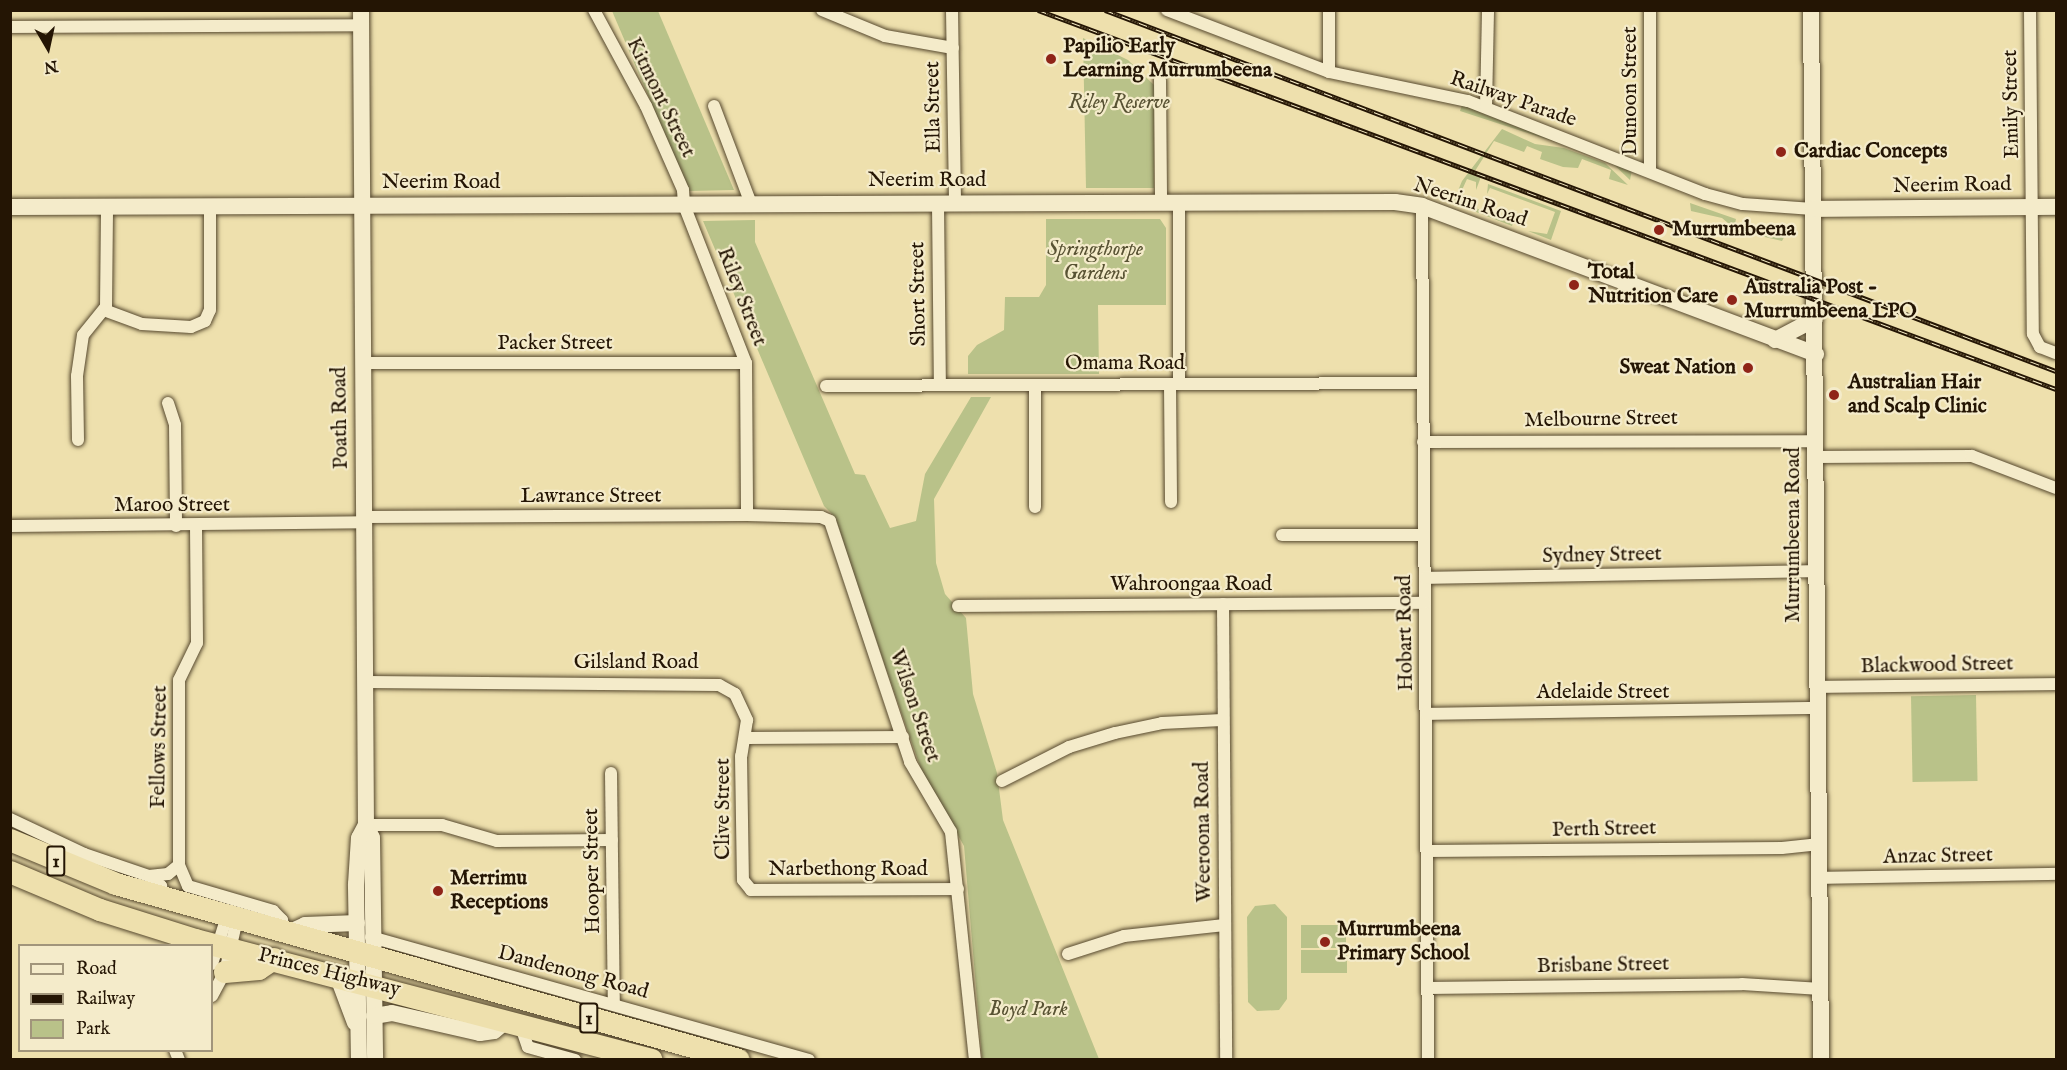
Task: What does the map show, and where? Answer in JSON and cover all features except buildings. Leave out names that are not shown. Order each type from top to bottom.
[{"type":"highway","name":"Princes Highway","points":[[10,840],[89,875],[173,895],[232,918],[285,932]]},
{"type":"highway","name":"Princes Highway","points":[[10,872],[100,910],[195,943]]},
{"type":"highway","name":"1","points":[[285,932],[364,942]]},
{"type":"highway","name":"Princes Highway","points":[[364,942],[739,1059]]},
{"type":"highway","name":"Princes Highway","points":[[221,958],[274,959],[652,1059]]},
{"type":"street","name":"Kitmont Street","points":[[594,10],[646,106],[683,190],[684,205]]},
{"type":"street","points":[[822,10],[885,36],[953,48]]},
{"type":"street","name":"Ella Street","points":[[946,204],[953,48],[952,10]]},
{"type":"street","name":"Railway Parade","points":[[1167,10],[1329,72],[1486,107],[1735,202],[1813,209]]},
{"type":"street","points":[[1329,10],[1329,72]]},
{"type":"street","points":[[1486,107],[1488,10]]},
{"type":"street","name":"Dunoon Street","points":[[1650,10],[1650,170]]},
{"type":"street","name":"Murrumbeena Road","points":[[1811,10],[1821,1059]]},
{"type":"street","name":"Emily Street","points":[[2030,10],[2035,342],[2056,353]]},
{"type":"street","points":[[10,27],[362,18]]},
{"type":"street","name":"Poath Road","points":[[356,980],[364,942],[372,838],[366,825],[362,18]]},
{"type":"street","points":[[1160,80],[1161,203]]},
{"type":"street","points":[[714,106],[751,204]]},
{"type":"street","name":"Neerim Road","points":[[10,207],[1395,202],[1422,206],[1816,354]]},
{"type":"street","points":[[1171,502],[1179,203]]},
{"type":"street","name":"Short Street","points":[[940,384],[946,204]]},
{"type":"street","name":"Riley Street","points":[[684,205],[746,363],[747,515]]},
{"type":"street","points":[[104,310],[142,324],[191,327],[206,321],[210,310],[210,206]]},
{"type":"street","name":"Hobart Road","points":[[1422,206],[1428,1059]]},
{"type":"street","points":[[78,440],[76,376],[83,335],[104,310],[107,207]]},
{"type":"street","name":"Neerim Road","points":[[1813,209],[2056,207]]},
{"type":"street","points":[[1776,340],[1815,319]]},
{"type":"street","name":"Packer Street","points":[[363,363],[746,363]]},
{"type":"street","name":"Omama Road","points":[[826,386],[1423,383]]},
{"type":"street","points":[[1035,385],[1035,507]]},
{"type":"street","points":[[168,403],[175,425],[176,526]]},
{"type":"street","name":"Melbourne Street","points":[[1423,442],[1779,438],[1816,444],[1972,456],[2056,488]]},
{"type":"street","name":"Lawrance Street","points":[[365,522],[747,515],[816,516]]},
{"type":"street","name":"Wilson Street","points":[[816,516],[832,525],[850,594],[886,680],[910,762],[951,832],[975,1059]]},
{"type":"street","name":"Maroo Street","points":[[10,526],[334,525],[365,522]]},
{"type":"street","name":"Fellows Street","points":[[173,895],[179,865],[179,680],[197,643],[196,526]]},
{"type":"street","points":[[1282,535],[1424,535]]},
{"type":"street","name":"Sydney Street","points":[[1425,578],[1817,574]]},
{"type":"street","name":"Wahroongaa Road","points":[[958,606],[1425,603]]},
{"type":"street","name":"Weeroona Road","points":[[1222,604],[1226,1059]]},
{"type":"street","name":"Gilsland Road","points":[[367,682],[708,682],[728,689],[741,702],[747,720],[746,738]]},
{"type":"street","name":"Blackwood Street","points":[[1817,687],[2056,684]]},
{"type":"street","name":"Adelaide Street","points":[[1426,714],[1818,711]]},
{"type":"street","points":[[1002,781],[1069,747],[1115,733],[1162,723],[1222,720]]},
{"type":"street","points":[[746,738],[903,737]]},
{"type":"street","name":"Clive Street","points":[[743,880],[741,756],[746,738]]},
{"type":"street","name":"Hooper Street","points":[[611,773],[614,1004]]},
{"type":"street","points":[[10,819],[84,854],[149,876],[173,895],[270,909],[282,920],[285,932]]},
{"type":"street","points":[[366,825],[442,825],[497,841],[612,840]]},
{"type":"street","name":"Perth Street","points":[[1427,851],[1820,848]]},
{"type":"street","points":[[149,876],[168,874],[179,865]]},
{"type":"street","name":"Anzac Street","points":[[1819,878],[2056,874]]},
{"type":"street","name":"Narbethong Road","points":[[743,880],[751,890],[958,889]]},
{"type":"street","points":[[213,992],[232,918]]},
{"type":"street","points":[[1068,954],[1124,936],[1224,925]]},
{"type":"street","name":"Dandenong Road","points":[[364,942],[614,1004],[809,1059]]},
{"type":"street","points":[[356,980],[374,1016],[375,1059]]},
{"type":"street","points":[[356,980],[359,1059]]},
{"type":"street","name":"Brisbane Street","points":[[1427,988],[1821,985]]},
{"type":"street","points":[[374,1016],[392,1013],[480,1033],[494,1031],[513,1022],[528,1053],[575,1059]]},
{"type":"street","points":[[760,1059],[764,1047]]},
{"type":"green space","points":[[612,11],[658,11],[734,190],[689,191]]},
{"type":"green space","name":"Riley Reserve","points":[[1083,38],[1128,60],[1154,85],[1154,188],[1086,188]]},
{"type":"green space","points":[[1462,105],[1610,159],[1632,170],[1630,180],[1608,159],[1460,111]]},
{"type":"green space","points":[[1502,129],[1535,144],[1564,148],[1605,163],[1628,185],[1609,179],[1611,170],[1582,159],[1578,168],[1563,167],[1540,159],[1542,152],[1527,146],[1524,152],[1494,141],[1475,171],[1482,174],[1476,190],[1476,182],[1467,179],[1457,201],[1510,221],[1516,215],[1512,226],[1453,203],[1462,181]]},
{"type":"green space","points":[[1488,184],[1561,211],[1551,240],[1528,231],[1547,234],[1555,212],[1490,188],[1487,194]]},
{"type":"green space","points":[[1690,203],[1736,219],[1734,228],[1722,218],[1691,211]]},
{"type":"green space","name":"Springthorpe Gardens","points":[[1046,219],[1160,219],[1166,228],[1166,305],[1098,305],[1099,374],[968,374],[968,356],[977,345],[1004,330],[1005,297],[1039,297],[1046,285]]},
{"type":"green space","name":"Boyd Park","points":[[755,220],[755,242],[855,474],[865,475],[890,528],[916,521],[925,474],[971,397],[991,397],[934,499],[936,563],[945,594],[966,618],[973,694],[997,773],[1003,820],[1099,1059],[982,1059],[964,846],[921,769],[832,514],[824,506],[703,221]]},
{"type":"green space","points":[[1781,224],[1789,228],[1782,241],[1743,232],[1744,226]]},
{"type":"green space","points":[[1976,695],[1978,781],[1913,782],[1911,696]]},
{"type":"green space","points":[[1275,904],[1287,917],[1287,999],[1279,1010],[1257,1011],[1248,1002],[1247,917],[1255,906]]},
{"type":"green space","points":[[1301,925],[1346,925],[1346,948],[1301,948]]},
{"type":"green space","points":[[1301,950],[1347,950],[1347,973],[1301,973]]},
{"type":"railway","points":[[1038,10],[2056,389]]},
{"type":"railway","points":[[1105,10],[2056,371]]},
{"type":"place","name":"Papilio Early Learning Murrumbeena","points":[[1051,59]]},
{"type":"place","name":"Cardiac Concepts","points":[[1781,152]]},
{"type":"place","name":"Murrumbeena","points":[[1659,230]]},
{"type":"place","name":"Total Nutrition Care","points":[[1574,285]]},
{"type":"place","name":"Australia Post - Murrumbeena LPO","points":[[1732,300]]},
{"type":"place","name":"Sweat Nation","points":[[1748,368]]},
{"type":"place","name":"Australian Hair and Scalp Clinic","points":[[1834,395]]},
{"type":"place","name":"Merrimu Receptions","points":[[438,891]]},
{"type":"place","name":"Murrumbeena Primary School","points":[[1325,942]]}]
